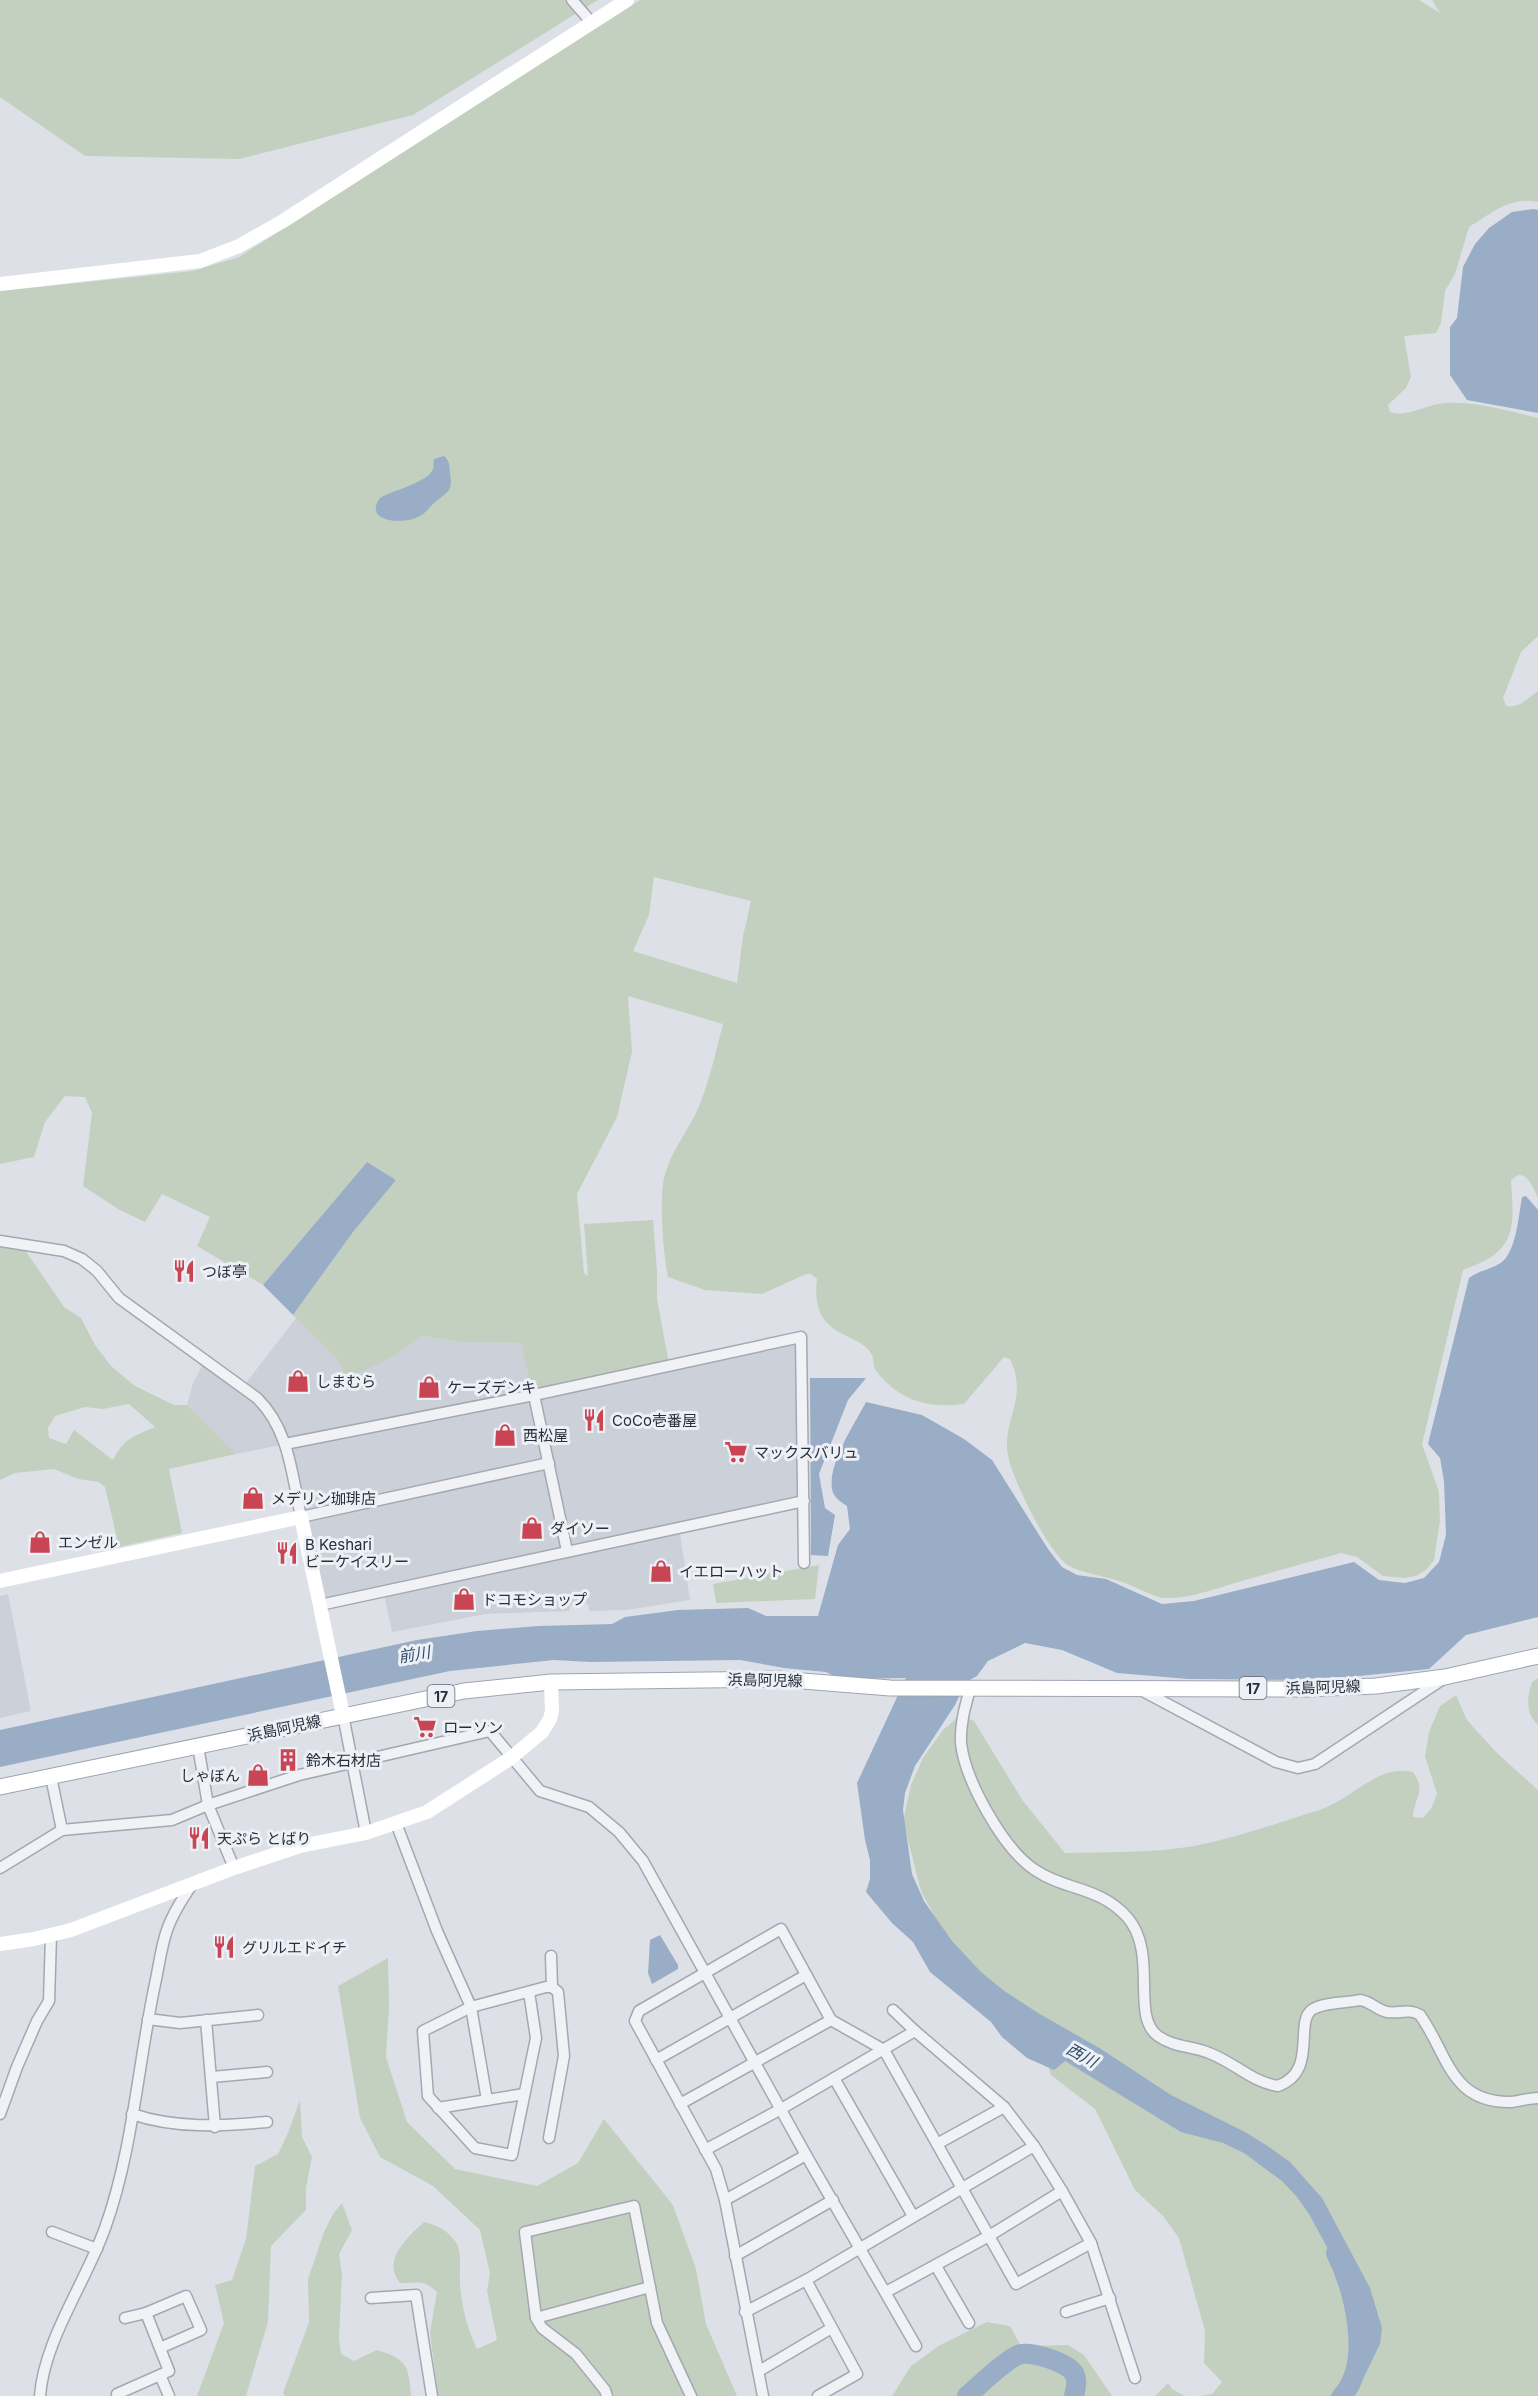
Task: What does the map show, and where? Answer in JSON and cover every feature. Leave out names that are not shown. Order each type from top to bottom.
[{"type":"main road","name":"浜島阿児線","points":[[0,1787],[198,1746],[341,1710],[464,1691],[551,1682],[778,1678],[890,1688],[1306,1689],[1376,1686],[1445,1677],[1538,1656]]},
{"type":"street","points":[[572,0],[592,23]]},
{"type":"street","points":[[0,284],[200,261],[239,246],[293,215],[627,0]]},
{"type":"street","points":[[0,1241],[64,1251],[82,1259],[97,1271],[119,1298],[257,1398],[274,1418],[285,1444],[301,1516],[366,1833]]},
{"type":"street","points":[[285,1444],[534,1395],[801,1337],[804,1563]]},
{"type":"street","points":[[534,1395],[567,1551]]},
{"type":"street","points":[[0,1581],[549,1463]]},
{"type":"street","points":[[320,1605],[804,1501]]},
{"type":"street","points":[[1135,1687],[1276,1762],[1298,1768],[1315,1764],[1445,1677]]},
{"type":"street","points":[[0,1944],[51,1935],[100,1920],[193,1882],[300,1846],[366,1833],[427,1812],[511,1758],[542,1732],[552,1711],[551,1682]]},
{"type":"street","points":[[967,1689],[961,1722],[961,1745],[971,1776],[995,1826],[1005,1843],[1035,1871],[1056,1881],[1099,1894],[1129,1919],[1143,1949],[1145,2019],[1148,2026],[1158,2036],[1167,2042],[1209,2052],[1253,2079],[1278,2086],[1291,2080],[1296,2073],[1304,2051],[1306,2017],[1312,2009],[1360,2000],[1367,2001],[1387,2012],[1407,2011],[1420,2015],[1456,2079],[1473,2093],[1510,2102],[1538,2098]]},
{"type":"street","points":[[0,1868],[62,1830],[172,1820],[208,1805],[299,1775],[490,1731],[540,1791],[589,1807],[619,1832],[643,1861],[806,2155],[916,2346]]},
{"type":"street","points":[[198,1746],[208,1805],[234,1868]]},
{"type":"street","points":[[51,1776],[62,1830]]},
{"type":"street","points":[[396,1823],[438,1931],[471,2007],[487,2100]]},
{"type":"street","points":[[40,2396],[46,2360],[97,2249],[117,2188],[167,1930],[193,1882]]},
{"type":"street","points":[[763,2396],[725,2200],[716,2169],[635,2021],[639,2011],[781,1929],[831,2020],[884,2050],[1016,2284],[1091,2243]]},
{"type":"street","points":[[0,2114],[17,2067],[37,2021],[49,2001],[51,1935]]},
{"type":"street","points":[[549,2138],[564,2056],[558,1992],[552,1987],[551,1956]]},
{"type":"street","points":[[656,2060],[806,1975]]},
{"type":"street","points":[[529,1992],[536,2038],[512,2155],[475,2148],[428,2096],[423,2031],[471,2007],[529,1992],[552,1987]]},
{"type":"street","points":[[893,2010],[1004,2107],[1034,2146],[1091,2243],[1135,2378]]},
{"type":"street","points":[[148,2019],[180,2023],[258,2015]]},
{"type":"street","points":[[206,2020],[216,2127]]},
{"type":"street","points":[[680,2104],[831,2020]]},
{"type":"street","points":[[705,2150],[915,2031]]},
{"type":"street","points":[[212,2077],[267,2072]]},
{"type":"street","points":[[834,2078],[913,2216]]},
{"type":"street","points":[[438,2108],[524,2094]]},
{"type":"street","points":[[937,2144],[1004,2107]]},
{"type":"street","points":[[132,2114],[151,2120],[216,2127],[267,2122]]},
{"type":"street","points":[[745,2312],[806,2280],[1034,2146]]},
{"type":"street","points":[[725,2200],[806,2155]]},
{"type":"street","points":[[886,2292],[989,2236],[1062,2191]]},
{"type":"street","points":[[735,2256],[833,2200]]},
{"type":"street","points":[[607,2396],[605,2390],[576,2354],[542,2328],[536,2318],[525,2232],[634,2206],[657,2323],[691,2396]]},
{"type":"street","points":[[52,2232],[97,2249]]},
{"type":"street","points":[[936,2265],[969,2323]]},
{"type":"street","points":[[806,2280],[830,2329],[856,2374],[818,2396]]},
{"type":"street","points":[[536,2318],[650,2287]]},
{"type":"street","points":[[371,2298],[416,2295],[432,2396]]},
{"type":"street","points":[[125,2318],[146,2313],[186,2296],[201,2330],[160,2348]]},
{"type":"street","points":[[1066,2312],[1110,2298]]},
{"type":"street","points":[[118,2396],[117,2394],[169,2371],[146,2313]]},
{"type":"street","points":[[759,2371],[830,2329]]},
{"type":"street","points":[[160,2375],[169,2396]]},
{"type":"shaded area","points":[[296,1318],[338,1360],[393,1357],[422,1336],[460,1342],[521,1343],[531,1390],[798,1340],[799,1509],[680,1533],[690,1600],[627,1610],[589,1611],[588,1604],[570,1606],[570,1611],[486,1614],[392,1632],[384,1594],[313,1610],[281,1445],[236,1454],[187,1405],[193,1383],[206,1358],[246,1383]]},
{"type":"shaded area","points":[[8,1594],[31,1711],[0,1718],[0,1596]]},
{"type":"green space","points":[[0,0],[598,0],[413,115],[239,159],[85,156],[0,97]]},
{"type":"green space","points":[[640,0],[1419,0],[1440,13],[1432,0],[1538,0],[1538,202],[1518,202],[1501,207],[1469,227],[1455,274],[1445,291],[1441,323],[1436,333],[1404,336],[1411,377],[1406,388],[1388,405],[1390,412],[1404,413],[1445,403],[1468,404],[1538,418],[1538,636],[1521,652],[1503,698],[1506,706],[1516,705],[1538,691],[1538,1198],[1528,1179],[1520,1175],[1516,1176],[1511,1181],[1512,1213],[1508,1238],[1493,1256],[1463,1270],[1422,1444],[1439,1492],[1440,1520],[1434,1560],[1426,1570],[1416,1576],[1404,1578],[1383,1576],[1357,1557],[1341,1553],[1200,1594],[1164,1598],[1069,1566],[1052,1548],[1043,1534],[1012,1471],[1007,1446],[1017,1387],[1010,1359],[1004,1357],[964,1404],[925,1403],[903,1395],[893,1388],[874,1368],[872,1355],[865,1346],[832,1327],[823,1317],[817,1301],[817,1279],[811,1274],[806,1274],[762,1294],[705,1290],[668,1277],[662,1217],[665,1173],[700,1104],[723,1024],[628,996],[632,1052],[617,1117],[577,1194],[584,1273],[588,1276],[584,1224],[653,1220],[657,1299],[669,1364],[531,1390],[521,1343],[460,1342],[422,1336],[393,1357],[348,1378],[338,1360],[293,1315],[353,1232],[396,1180],[367,1162],[263,1285],[197,1246],[210,1217],[162,1194],[145,1222],[118,1209],[83,1186],[92,1113],[85,1097],[65,1096],[45,1122],[34,1157],[0,1164],[0,291],[193,271],[239,257]],"holes":[[[654,877],[751,901],[743,936],[737,983],[633,951],[649,915]]]},
{"type":"green space","points":[[0,1246],[23,1247],[64,1307],[81,1318],[95,1345],[111,1366],[135,1386],[174,1405],[187,1405],[236,1454],[169,1469],[182,1533],[119,1547],[105,1487],[99,1482],[78,1479],[54,1469],[15,1473],[0,1480]],"holes":[[[129,1404],[155,1427],[126,1442],[113,1460],[74,1430],[66,1444],[49,1438],[48,1428],[55,1416],[85,1407],[103,1409]]]},
{"type":"green space","points":[[819,1565],[815,1599],[716,1603],[713,1584]]},
{"type":"green space","points":[[1538,1678],[1538,1725],[1528,1705],[1532,1682]]},
{"type":"green space","points":[[1456,1695],[1467,1720],[1496,1752],[1538,1790],[1538,2396],[1201,2396],[1212,2394],[1222,2382],[1204,2363],[1205,2331],[1179,2238],[1163,2216],[1135,2190],[1095,2109],[1051,2075],[1031,2009],[986,1981],[948,1941],[921,1891],[903,1821],[911,1785],[923,1758],[943,1730],[960,1715],[974,1721],[1023,1801],[1065,1853],[1162,1850],[1210,1843],[1322,1809],[1377,1777],[1400,1771],[1413,1772],[1417,1779],[1419,1794],[1413,1817],[1423,1818],[1432,1807],[1437,1794],[1425,1756],[1429,1732],[1440,1706]]},
{"type":"green space","points":[[388,1958],[389,2006],[386,2057],[407,2122],[455,2169],[537,2186],[578,2163],[604,2119],[673,2205],[696,2269],[706,2324],[737,2396],[428,2396],[437,2389],[430,2332],[437,2292],[423,2283],[400,2283],[393,2266],[404,2242],[424,2222],[445,2231],[457,2245],[460,2255],[463,2308],[477,2349],[497,2340],[487,2291],[490,2273],[480,2230],[433,2186],[380,2157],[360,2118],[338,1986]]},
{"type":"green space","points":[[300,2100],[302,2137],[312,2157],[306,2188],[306,2210],[271,2246],[268,2322],[246,2396],[197,2396],[224,2323],[215,2285],[232,2280],[246,2239],[255,2166],[278,2154]]},
{"type":"green space","points":[[342,2203],[352,2230],[339,2254],[342,2274],[339,2339],[341,2354],[354,2361],[377,2350],[395,2357],[407,2371],[411,2396],[285,2396],[283,2393],[309,2322],[308,2279],[324,2232],[333,2214]]},
{"type":"green space","points":[[987,2322],[1010,2326],[1021,2346],[1068,2345],[1084,2355],[1112,2396],[892,2396],[911,2366],[940,2345]]},
{"type":"green space","points":[[1168,2383],[1172,2389],[1185,2396],[1155,2396]]},
{"type":"water","points":[[1538,210],[1538,413],[1467,400],[1450,375],[1450,327],[1457,318],[1463,267],[1475,244],[1489,228],[1512,212]]},
{"type":"water","points":[[444,456],[449,463],[450,488],[424,514],[409,520],[394,521],[376,512],[380,498],[425,478],[433,469],[434,459]]},
{"type":"water","points":[[367,1162],[396,1180],[353,1232],[293,1315],[263,1285]]},
{"type":"water","name":"前川","points":[[1526,1196],[1538,1210],[1538,1617],[1466,1635],[1429,1669],[1319,1680],[1188,1679],[1117,1673],[1062,1650],[1025,1643],[988,1661],[977,1676],[966,1682],[955,1705],[915,1766],[905,1793],[903,1810],[912,1874],[924,1901],[952,1941],[981,1972],[1038,2013],[1101,2049],[1171,2095],[1266,2145],[1290,2162],[1322,2198],[1370,2288],[1382,2328],[1380,2344],[1362,2381],[1350,2396],[1330,2396],[1346,2378],[1353,2365],[1360,2341],[1359,2310],[1350,2282],[1340,2271],[1309,2214],[1282,2181],[1244,2153],[1223,2143],[1181,2132],[1065,2061],[1054,2070],[1027,2058],[1002,2037],[991,2022],[930,1972],[913,1942],[892,1923],[866,1892],[870,1879],[870,1860],[857,1783],[906,1678],[840,1679],[826,1672],[784,1668],[740,1660],[590,1662],[554,1660],[450,1671],[0,1767],[0,1730],[417,1640],[477,1631],[538,1626],[612,1624],[625,1617],[678,1610],[748,1608],[766,1616],[818,1616],[838,1545],[850,1529],[847,1506],[838,1499],[832,1489],[834,1468],[843,1444],[866,1402],[922,1415],[964,1439],[992,1460],[1048,1549],[1062,1567],[1077,1575],[1106,1579],[1162,1604],[1194,1601],[1354,1562],[1379,1580],[1405,1583],[1424,1578],[1439,1562],[1446,1535],[1444,1481],[1440,1458],[1428,1444],[1469,1278],[1499,1264],[1507,1256],[1516,1231],[1522,1197]]},
{"type":"water","points":[[810,1378],[866,1378],[848,1400],[819,1474],[825,1508],[835,1515],[828,1556],[811,1555]]},
{"type":"water","points":[[660,1935],[678,1965],[678,1969],[652,1984],[648,1973],[650,1940]]},
{"type":"waterway","name":"西川","points":[[1336,2253],[1343,2268],[1354,2306],[1358,2346],[1357,2365],[1351,2382],[1342,2396]]},
{"type":"waterway","name":"西川","points":[[967,2396],[1006,2362],[1024,2354],[1048,2358],[1070,2369],[1076,2379],[1074,2396]]},
{"type":"place","name":"つぼ亭","points":[[184,1271]]},
{"type":"place","name":"しまむら","points":[[298,1381]]},
{"type":"place","name":"ケーズデンキ","points":[[429,1387]]},
{"type":"place","name":"CoCo壱番屋","points":[[594,1420]]},
{"type":"place","name":"西松屋","points":[[505,1435]]},
{"type":"place","name":"マックスバリュ","points":[[736,1452]]},
{"type":"place","name":"メデリン珈琲店","points":[[253,1498]]},
{"type":"place","name":"ダイソー","points":[[532,1528]]},
{"type":"place","name":"エンゼル","points":[[40,1542]]},
{"type":"place","name":"B Keshari ビーケイスリー","points":[[287,1553]]},
{"type":"place","name":"イエローハット","points":[[661,1571]]},
{"type":"place","name":"ドコモショップ","points":[[464,1599]]},
{"type":"place","name":"ローソン","points":[[425,1727]]},
{"type":"place","name":"鈴木石材店","points":[[288,1760]]},
{"type":"place","name":"しゃぼん","points":[[258,1775]]},
{"type":"place","name":"天ぷら とばり","points":[[199,1838]]},
{"type":"place","name":"グリルエドイチ","points":[[224,1947]]}]
